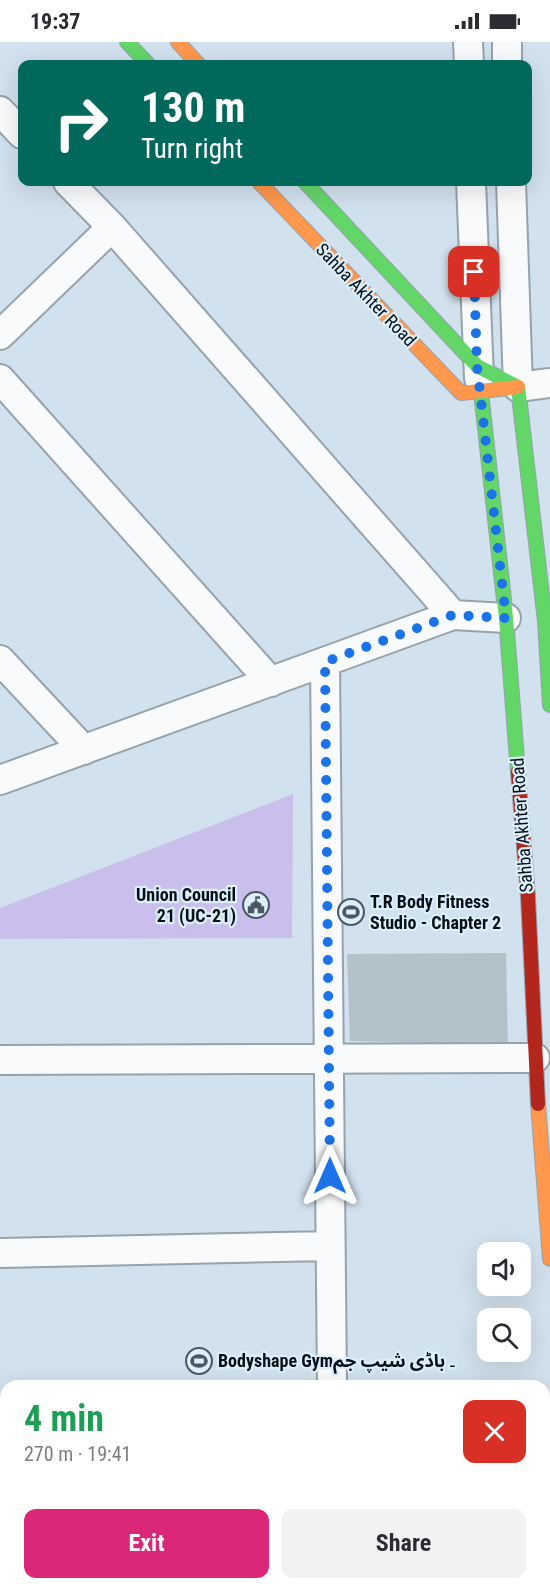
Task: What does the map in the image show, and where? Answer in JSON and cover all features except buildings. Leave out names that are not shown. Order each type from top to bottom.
[{"type":"main road","points":[[127,42],[144,60]]},
{"type":"main road","points":[[178,42],[194,60]]},
{"type":"main road","name":"Sahba Akhter Road","points":[[264,186],[479,379],[518,387]]},
{"type":"main road","name":"Sahba Akhter Road","points":[[308,186],[384,292],[461,393],[479,379],[518,387]]},
{"type":"main road","name":"Sahba Akhter Road","points":[[479,379],[506,618],[528,897],[535,1058],[550,1259]]},
{"type":"main road","points":[[518,387],[547,621],[550,705]]},
{"type":"street","points":[[468,42],[469,60]]},
{"type":"street","points":[[507,42],[507,60]]},
{"type":"street","points":[[0,111],[18,130]]},
{"type":"street","points":[[73,186],[112,226],[453,615]]},
{"type":"street","name":"Sahba Akhter Road","points":[[471,186],[479,379]]},
{"type":"street","points":[[511,186],[518,387],[550,383]]},
{"type":"street","points":[[0,335],[112,226]]},
{"type":"street","points":[[0,379],[271,682]]},
{"type":"street","points":[[0,780],[453,615],[506,618]]},
{"type":"street","points":[[0,660],[84,750]]},
{"type":"street","points":[[325,662],[332,1380]]},
{"type":"street","points":[[0,1060],[535,1058]]},
{"type":"street","points":[[0,1254],[330,1246]]},
{"type":"shaded area","points":[[293,794],[292,938],[0,939],[0,908]]},
{"type":"traffic: fast","points":[[127,42],[144,60]]},
{"type":"traffic: fast","points":[[309,186],[477,366],[518,387]]},
{"type":"traffic: fast","points":[[518,387],[545,621],[550,705]]},
{"type":"traffic: fast","points":[[481,392],[506,618],[518,772]]},
{"type":"traffic: slow","points":[[178,42],[194,60]]},
{"type":"traffic: slow","points":[[263,186],[461,393],[518,387]]},
{"type":"traffic: slow","points":[[538,1104],[550,1259]]},
{"type":"traffic: jam","points":[[518,772],[528,897],[538,1104]]},
{"type":"place","name":"Union Council 21 (UC-21)","points":[[256,905]]},
{"type":"place","name":"T.R Body Fitness Studio - Chapter 2","points":[[351,912]]},
{"type":"place","name":"Bodyshape Gym۔ باڈی شیپ جم","points":[[199,1361]]},
{"type":"route","points":[[330,1176],[325,662],[453,615],[506,618],[477,366],[474,272]]}]
